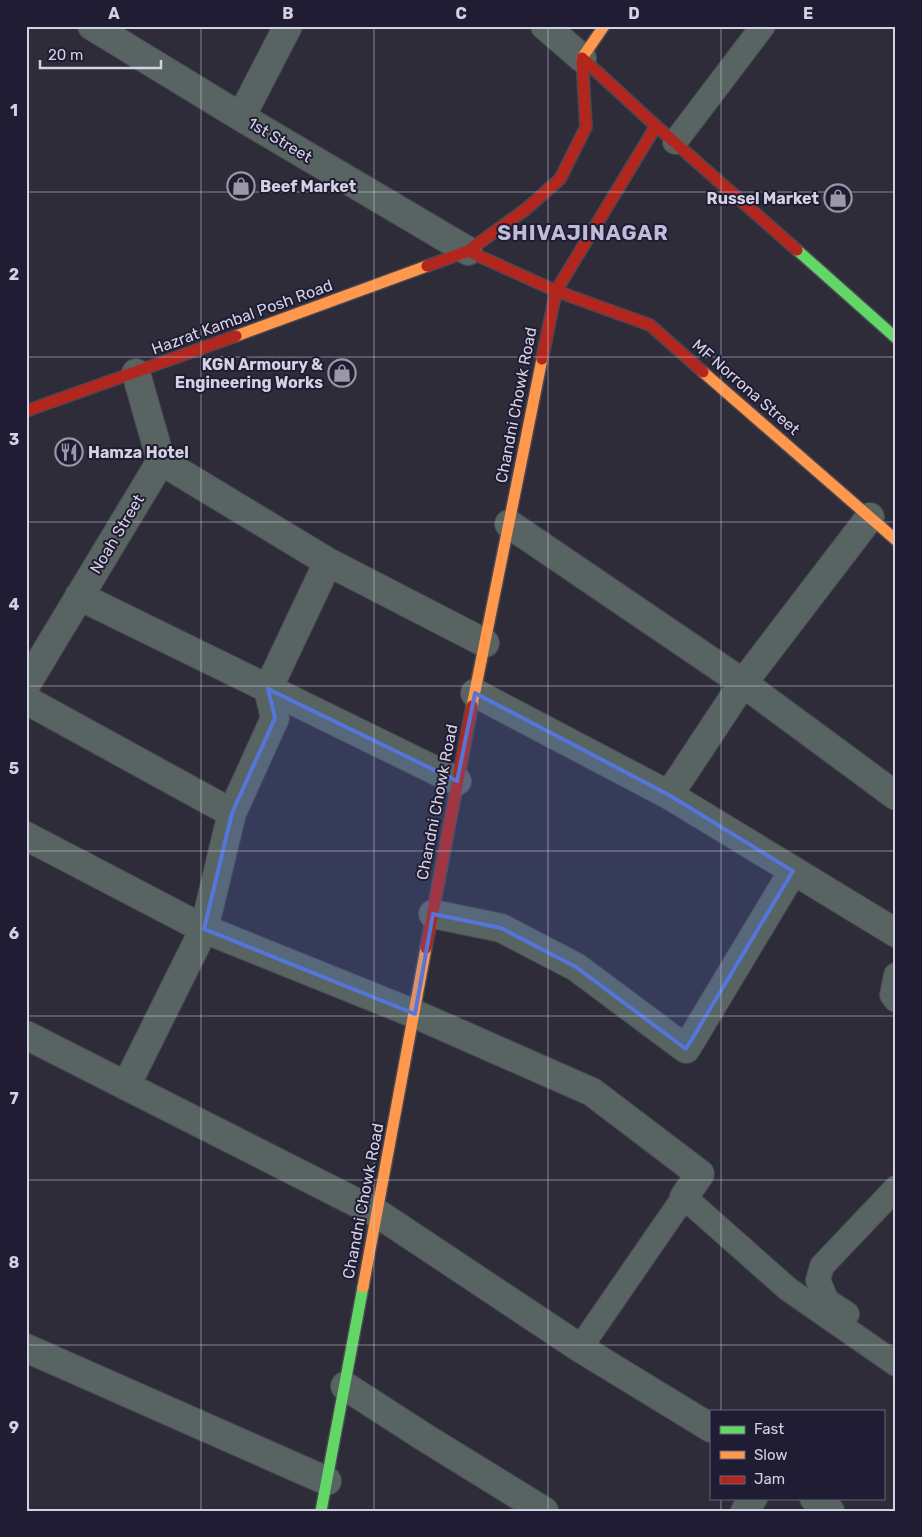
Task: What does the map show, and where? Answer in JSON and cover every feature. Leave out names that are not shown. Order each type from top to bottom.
[{"type":"street","name":"1st Street","points":[[92,26],[241,117],[468,251]]},
{"type":"street","points":[[241,117],[288,26]]},
{"type":"street","points":[[544,26],[896,338]]},
{"type":"street","points":[[582,58],[604,26]]},
{"type":"street","name":"Hazrat Kambal Posh Road","points":[[26,410],[136,373],[468,251],[526,209],[560,179],[586,126],[582,58]]},
{"type":"street","name":"Chandni Chowk Road","points":[[321,1511],[457,781],[556,291],[656,126]]},
{"type":"street","points":[[468,251],[556,291]]},
{"type":"street","name":"MF Norrona Street","points":[[556,291],[650,325],[896,540]]},
{"type":"street","points":[[136,373],[161,461],[328,562],[485,642]]},
{"type":"street","name":"Noah Street","points":[[26,685],[161,461]]},
{"type":"street","points":[[669,795],[743,683],[870,516]]},
{"type":"street","points":[[508,524],[743,683],[896,796]]},
{"type":"street","points":[[126,1086],[204,929],[232,813],[275,718],[268,689],[328,562]]},
{"type":"street","points":[[79,596],[457,781]]},
{"type":"street","points":[[475,694],[669,795],[896,933]]},
{"type":"street","points":[[26,700],[232,813]]},
{"type":"street","points":[[26,836],[204,929],[415,1014],[592,1092],[700,1174],[684,1197]]},
{"type":"street","points":[[433,914],[502,928],[576,967],[686,1049],[793,871]]},
{"type":"street","points":[[26,1036],[377,1213],[580,1348],[710,1427]]},
{"type":"street","points":[[26,1348],[327,1481]]},
{"type":"street","points":[[345,1386],[424,1438],[544,1511]]},
{"type":"street","points":[[816,1500],[830,1511]]},
{"type":"lane","points":[[675,142],[762,26]]},
{"type":"lane","points":[[896,975],[892,995],[896,1000]]},
{"type":"lane","points":[[896,1188],[822,1266],[818,1280],[827,1301],[896,1345]]},
{"type":"lane","points":[[580,1348],[684,1197],[788,1289],[896,1364]]},
{"type":"highlighted area","points":[[268,689],[457,781],[475,693],[669,795],[793,871],[686,1049],[576,967],[501,928],[433,914],[415,1014],[204,929],[232,813],[275,718]]},
{"type":"traffic: fast","points":[[797,250],[896,338]]},
{"type":"traffic: fast","points":[[321,1511],[363,1287]]},
{"type":"traffic: slow","points":[[582,58],[604,26]]},
{"type":"traffic: slow","points":[[236,336],[427,266]]},
{"type":"traffic: slow","points":[[472,706],[542,359]]},
{"type":"traffic: slow","points":[[703,372],[896,540]]},
{"type":"traffic: slow","points":[[363,1287],[426,948]]},
{"type":"traffic: jam","points":[[582,58],[797,250]]},
{"type":"traffic: jam","points":[[468,251],[526,209],[560,179],[586,127],[582,58]]},
{"type":"traffic: jam","points":[[542,359],[556,291],[656,126]]},
{"type":"traffic: jam","points":[[427,266],[468,251],[556,291],[650,325],[703,372]]},
{"type":"traffic: jam","points":[[26,411],[236,336]]},
{"type":"traffic: jam","points":[[426,948],[472,706]]},
{"type":"place","name":"Beef Market","points":[[241,186]]},
{"type":"place","name":"Russel Market","points":[[838,198]]},
{"type":"place","name":"KGN Armoury & Engineering Works","points":[[342,373]]},
{"type":"place","name":"Hamza Hotel","points":[[69,452]]},
{"type":"district","name":"SHIVAJINAGAR","points":[[583,232]]}]
